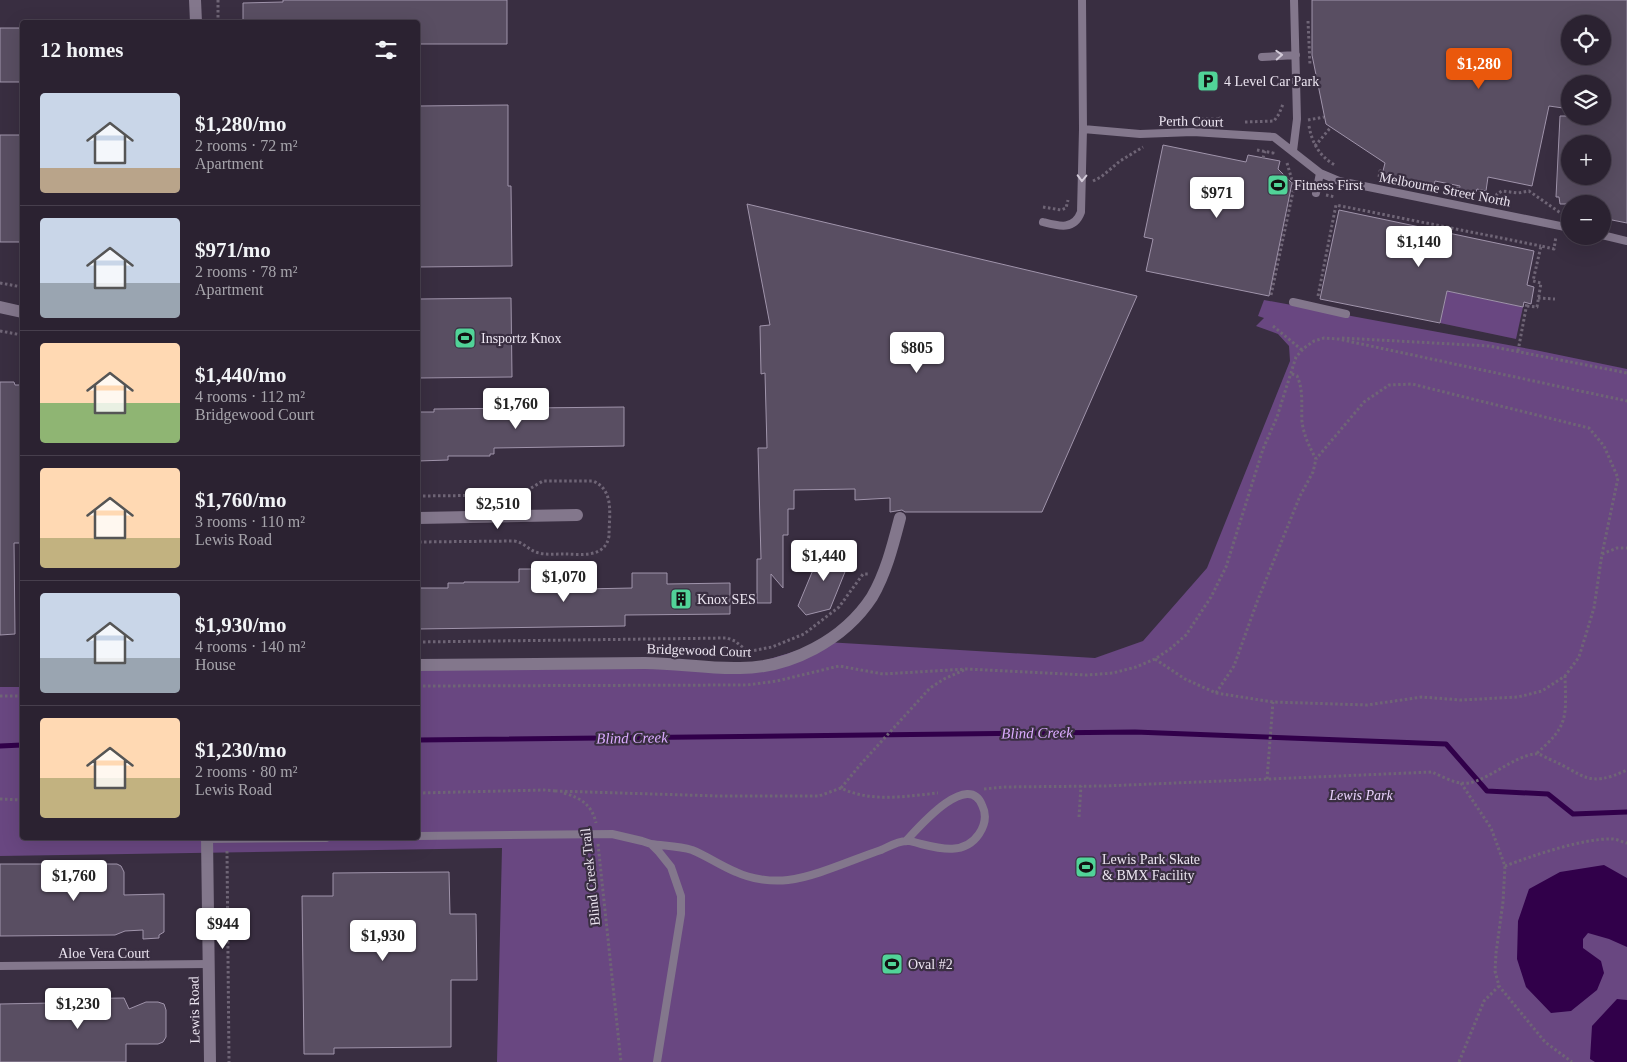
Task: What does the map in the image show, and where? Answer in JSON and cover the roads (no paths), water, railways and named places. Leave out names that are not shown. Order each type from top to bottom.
[{"type":"street","points":[[195,0],[196,20]]},
{"type":"street","points":[[0,307],[20,312]]},
{"type":"street","points":[[420,518],[577,515]]},
{"type":"street","name":"Bridgewood Court","points":[[420,664],[661,663],[753,668],[779,662],[815,648],[846,626],[861,610],[872,596],[880,580],[900,518]]},
{"type":"street","name":"Lewis Road","points":[[207,840],[210,1062]]},
{"type":"lane","points":[[1043,222],[1064,227],[1075,222],[1080,212],[1084,129],[1082,0]]},
{"type":"lane","points":[[1293,151],[1296,119],[1294,0]]},
{"type":"lane","points":[[1262,57],[1296,55]]},
{"type":"lane","name":"Perth Court","points":[[1084,129],[1140,134],[1193,132],[1274,137],[1293,151]]},
{"type":"lane","name":"Melbourne Street North","points":[[1293,151],[1320,173],[1338,181],[1561,226]]},
{"type":"lane","points":[[1316,193],[1320,173]]},
{"type":"lane","points":[[1611,237],[1627,241]]},
{"type":"lane","points":[[1293,302],[1346,314]]},
{"type":"lane","points":[[420,836],[622,835],[651,844],[694,851],[736,873],[775,881],[806,876],[906,841],[940,806],[952,798],[971,795],[978,798],[982,803],[985,818],[983,826],[979,835],[972,842],[961,847],[944,850],[906,841]]},
{"type":"lane","points":[[651,844],[671,867],[679,888],[682,904],[657,1062]]},
{"type":"lane","name":"Aloe Vera Court","points":[[0,966],[209,964]]},
{"type":"waterway","name":"Blind Creek","points":[[420,740],[1135,732],[1446,744],[1487,791],[1548,794],[1573,814],[1627,812]]},
{"type":"waterway","name":"Blind Creek","points":[[0,746],[20,745]]},
{"type":"place","name":"4 Level Car Park","points":[[1208,81]]},
{"type":"place","name":"Fitness First","points":[[1278,185]]},
{"type":"place","name":"Insportz Knox","points":[[465,338]]},
{"type":"place","name":"Knox SES","points":[[681,599]]},
{"type":"place","name":"Lewis Park Skate & BMX Facility","points":[[1086,867]]},
{"type":"place","name":"Oval #2","points":[[892,964]]},
{"type":"park label","name":"Lewis Park","points":[[1361,795]]}]
